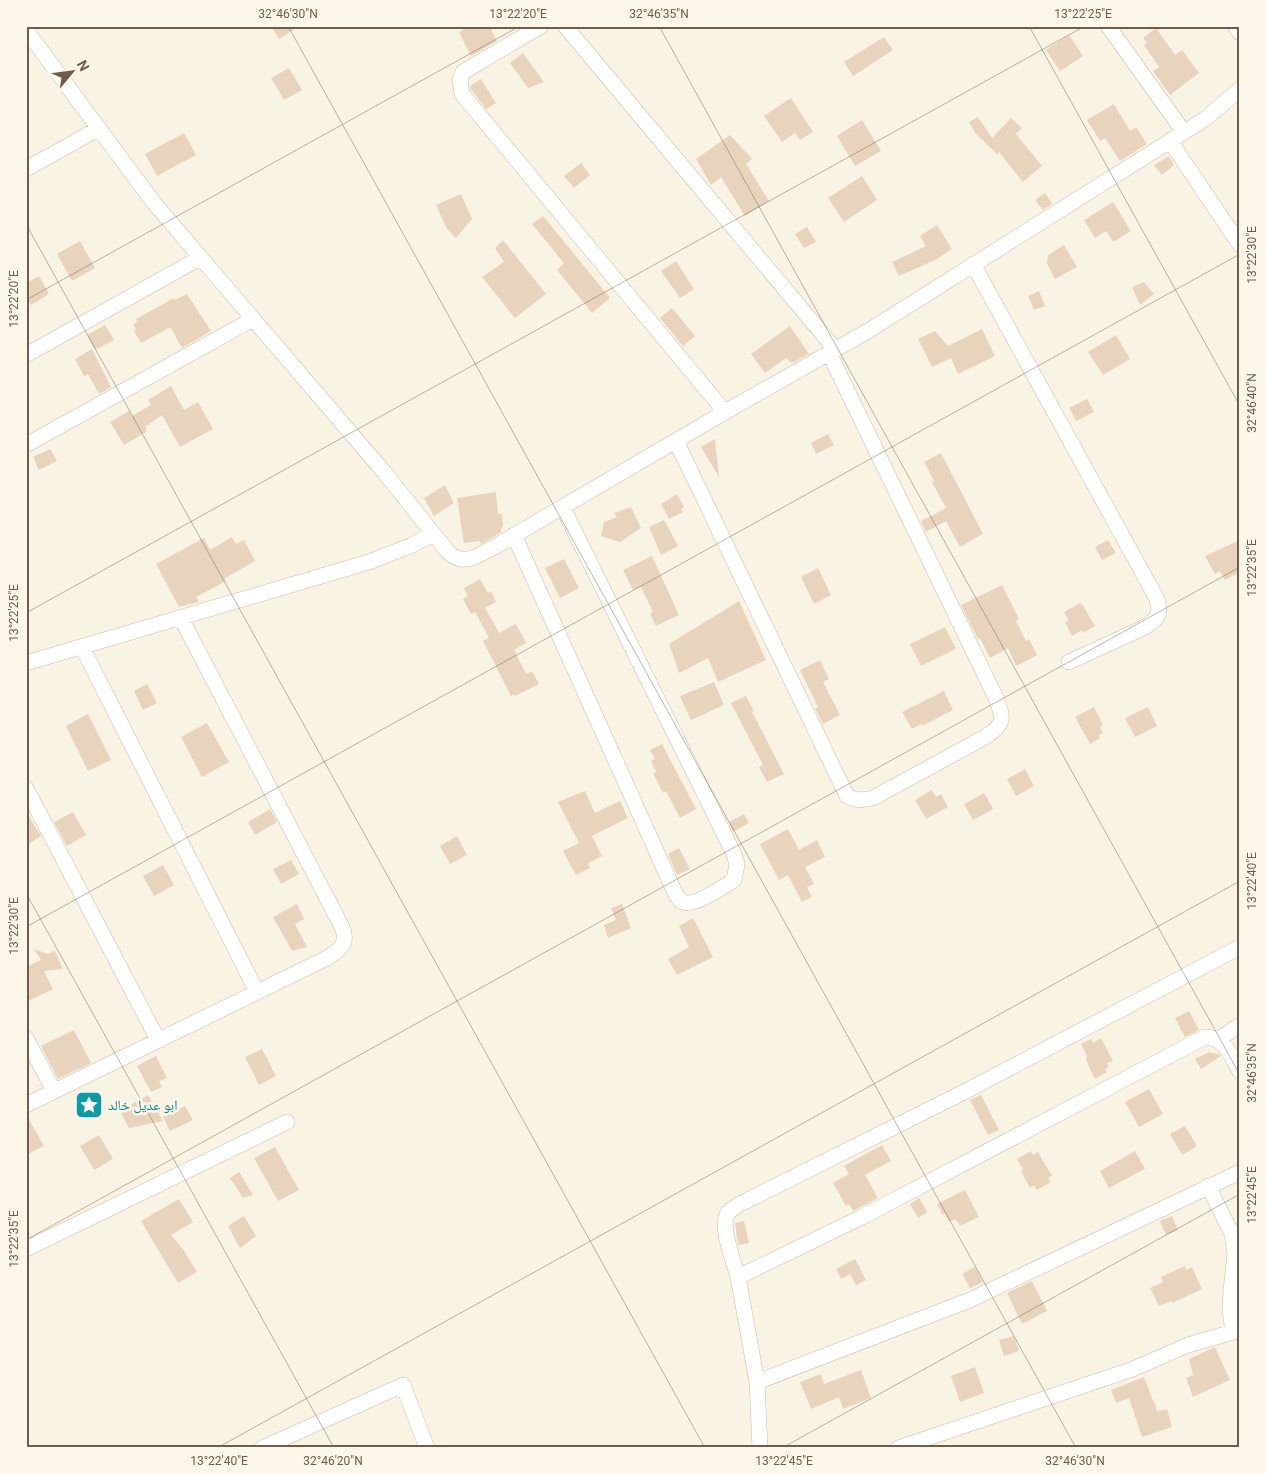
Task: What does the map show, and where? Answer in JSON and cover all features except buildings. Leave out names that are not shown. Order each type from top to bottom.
[{"type":"street","points":[[541,26],[463,72],[460,80],[462,94],[725,412]]},
{"type":"street","points":[[566,26],[832,351],[996,698],[1002,713],[1001,724],[994,732],[873,798],[855,800],[847,796],[676,441]]},
{"type":"street","points":[[1108,26],[1183,131]]},
{"type":"street","points":[[1235,26],[1240,33]]},
{"type":"street","points":[[26,30],[154,203],[384,472],[453,557],[462,560],[470,560],[563,508],[725,412],[868,331],[1170,141],[1205,118],[1240,89]]},
{"type":"street","points":[[26,169],[98,129]]},
{"type":"street","points":[[1170,141],[1240,245]]},
{"type":"street","points":[[26,355],[200,258]]},
{"type":"street","points":[[973,264],[1157,598],[1160,611],[1156,619],[1145,627],[1069,662]]},
{"type":"street","points":[[26,445],[253,319]]},
{"type":"street","points":[[514,535],[676,895],[681,901],[695,903],[734,880],[737,864],[734,854],[563,508]]},
{"type":"street","points":[[26,663],[369,562],[434,534]]},
{"type":"street","points":[[26,1105],[257,992],[338,951],[343,945],[344,932],[181,618]]},
{"type":"street","points":[[82,647],[257,992]]},
{"type":"street","points":[[26,788],[158,1040]]},
{"type":"street","points":[[760,1448],[757,1382],[738,1276],[724,1228],[725,1218],[729,1212],[738,1205],[966,1091],[1240,947]]},
{"type":"street","points":[[1217,1040],[1240,1025]]},
{"type":"street","points":[[738,1276],[862,1217],[1205,1037],[1212,1037],[1221,1042],[1240,1072]]},
{"type":"street","points":[[26,1038],[54,1092]]},
{"type":"street","points":[[26,1249],[287,1122]]},
{"type":"street","points":[[757,1382],[970,1300],[1240,1172]]},
{"type":"street","points":[[898,1448],[1133,1370],[1188,1345],[1236,1331],[1230,1310],[1235,1253],[1232,1234],[1208,1186]]},
{"type":"street","points":[[262,1448],[403,1385],[427,1448]]},
{"type":"place","name":"ابو عديل خالد","points":[[89,1105]]}]
